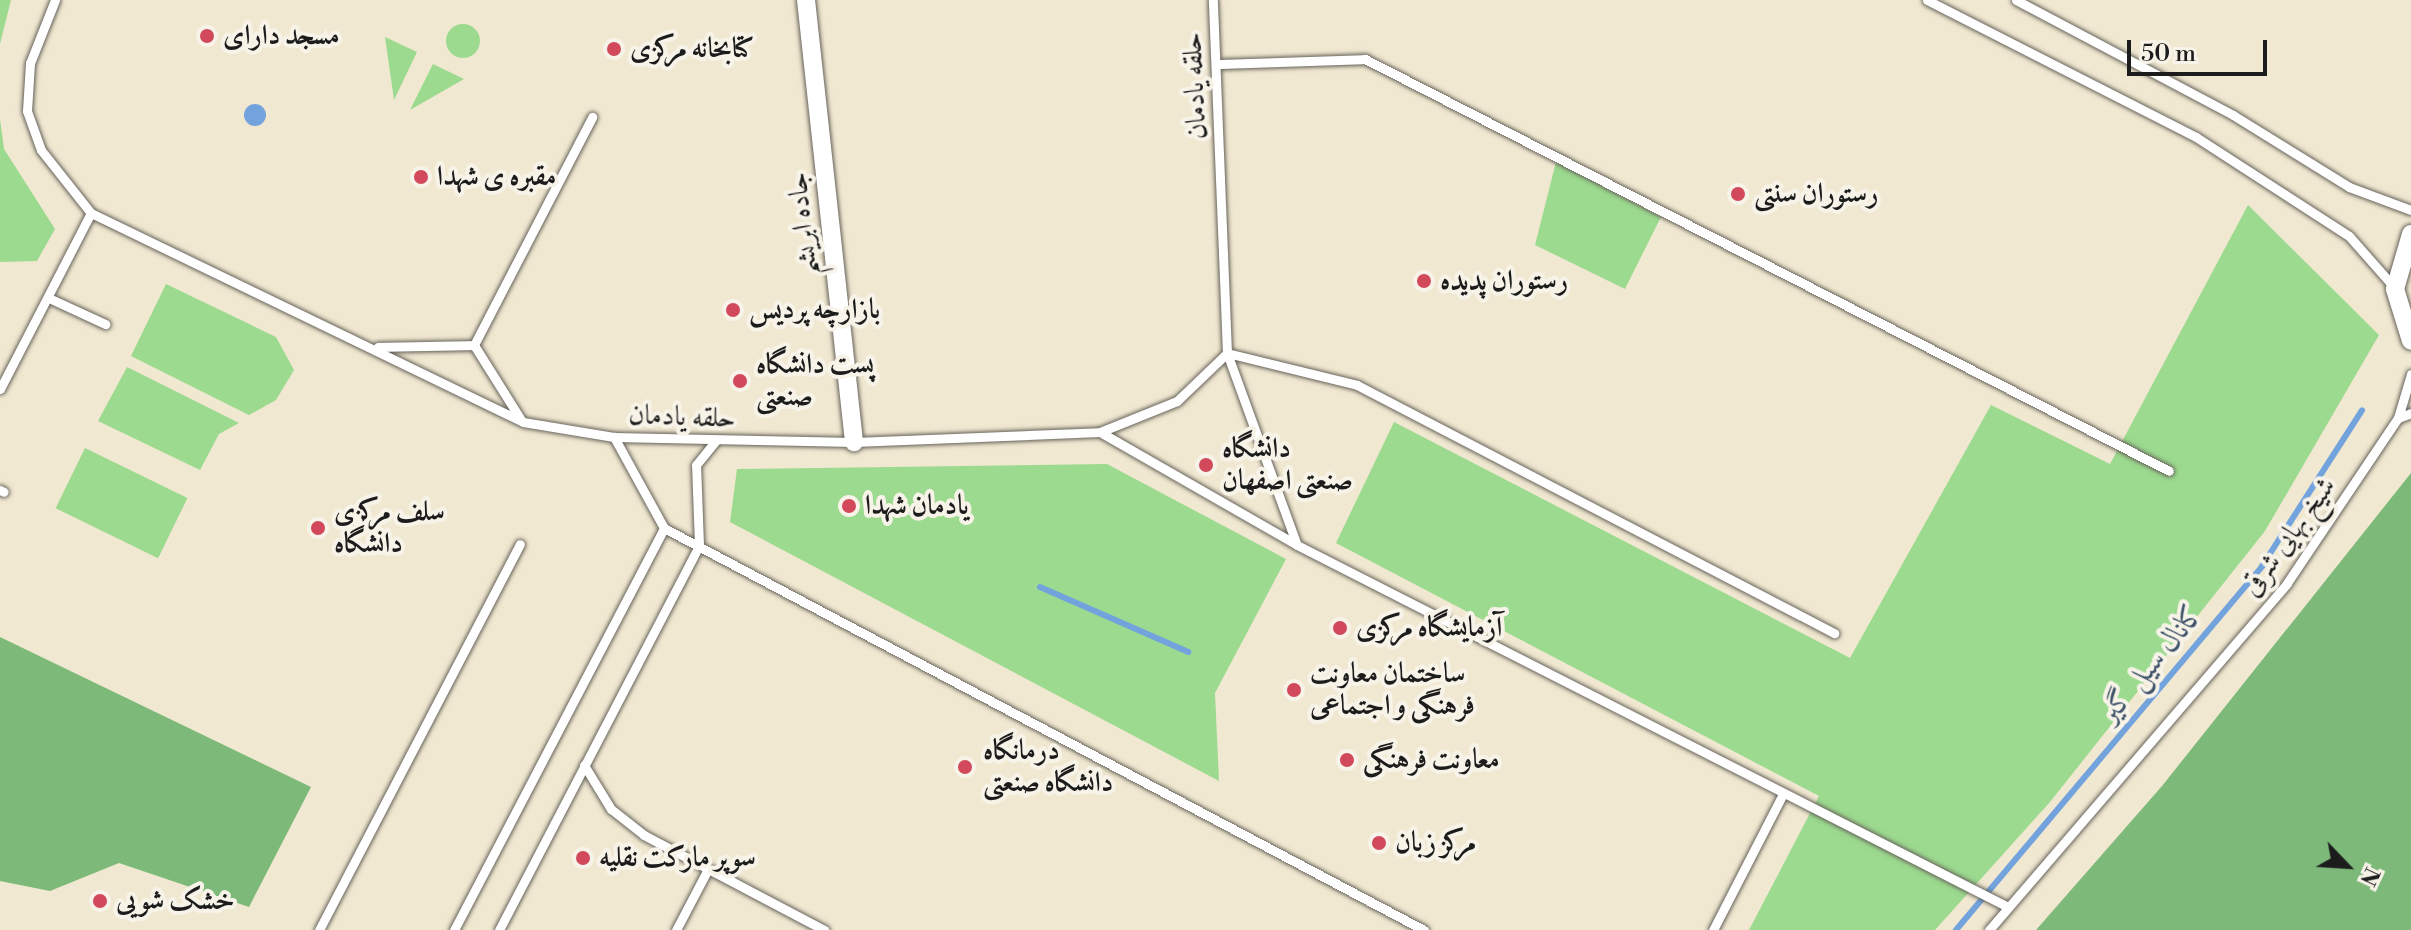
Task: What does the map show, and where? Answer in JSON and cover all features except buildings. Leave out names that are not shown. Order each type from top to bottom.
[{"type":"street","name":"جاده ابریشم","points":[[806,0],[854,442]]},
{"type":"street","points":[[2411,234],[2395,289],[2411,341]]},
{"type":"lane","name":"حلقه یادمان","points":[[55,0],[30,63],[27,111],[41,150],[91,213],[376,347],[523,422],[614,437],[854,442],[1100,432],[1177,401],[1227,353],[1213,0]]},
{"type":"lane","points":[[1927,0],[2196,137],[2349,236],[2395,289]]},
{"type":"lane","points":[[2016,0],[2233,115],[2349,187],[2411,210]]},
{"type":"lane","points":[[1217,64],[1365,59],[2169,471]]},
{"type":"lane","points":[[474,345],[592,117]]},
{"type":"lane","points":[[0,389],[51,299],[91,213]]},
{"type":"lane","points":[[51,299],[105,324]]},
{"type":"lane","points":[[376,347],[474,345]]},
{"type":"lane","points":[[474,345],[523,422]]},
{"type":"lane","points":[[1227,353],[1297,545]]},
{"type":"lane","points":[[1227,353],[1357,385],[1834,633]]},
{"type":"lane","name":"شیخ بهایی شرقی","points":[[1989,930],[2287,583],[2398,418],[2411,374]]},
{"type":"lane","points":[[2398,418],[2411,413]]},
{"type":"lane","points":[[1100,432],[1297,545],[1782,796],[2008,907]]},
{"type":"lane","points":[[614,437],[664,528],[1424,930]]},
{"type":"lane","points":[[499,930],[699,545],[696,465],[716,440]]},
{"type":"lane","points":[[454,930],[664,528]]},
{"type":"lane","points":[[319,930],[520,544]]},
{"type":"lane","points":[[584,765],[611,809],[707,871],[824,930]]},
{"type":"lane","points":[[1713,930],[1782,796]]},
{"type":"lane","points":[[676,930],[707,871]]},
{"type":"green space","points":[[0,0],[11,0],[0,44]]},
{"type":"green space","points":[[463,24],[475,29],[480,41],[475,53],[463,58],[451,53],[446,41],[451,29]]},
{"type":"green space","points":[[385,37],[417,52],[394,100]]},
{"type":"green space","points":[[433,64],[464,79],[410,110]]},
{"type":"green space","points":[[0,119],[4,149],[55,229],[37,261],[0,262]]},
{"type":"green space","points":[[1556,162],[1661,217],[1625,289],[1535,245]]},
{"type":"green space","points":[[2248,205],[2379,335],[2265,531],[2050,802],[1935,930],[1749,930],[1819,796],[1336,543],[1394,422],[1850,658],[1991,405],[2110,464]]},
{"type":"green space","points":[[166,284],[276,337],[294,370],[276,400],[249,415],[131,356]]},
{"type":"green space","points":[[127,367],[239,423],[219,434],[200,470],[98,421]]},
{"type":"green space","points":[[85,448],[187,498],[158,558],[56,508]]},
{"type":"green space","points":[[1107,464],[1286,559],[1215,693],[1219,781],[730,522],[737,469]]},
{"type":"green space","points":[[2411,473],[2411,930],[2036,930],[2162,786]]},
{"type":"green space","points":[[0,637],[311,787],[249,907],[119,863],[50,891],[0,881]]},
{"type":"water","points":[[255,104],[263,107],[266,115],[263,123],[255,126],[247,123],[244,115],[247,107]]},
{"type":"waterway","name":"کانال سیل گیر","points":[[1956,930],[2262,566],[2362,410]]},
{"type":"waterway","points":[[1040,587],[1188,652]]},
{"type":"place","name":"مسجد دارای","points":[[207,36]]},
{"type":"place","name":"کتابخانه مرکزی","points":[[614,49]]},
{"type":"place","name":"مقبره ی شهدا","points":[[421,177]]},
{"type":"place","name":"رستوران سنتی","points":[[1738,194]]},
{"type":"place","name":"رستوران پدیده","points":[[1424,281]]},
{"type":"place","name":"بازارچه پردیس","points":[[733,310]]},
{"type":"place","name":"پست دانشگاه صنعتی","points":[[740,381]]},
{"type":"place","name":"دانشگاه صنعتی اصفهان","points":[[1206,465]]},
{"type":"place","name":"یادمان شهدا","points":[[849,506]]},
{"type":"place","name":"سلف مرکزی دانشگاه","points":[[318,528]]},
{"type":"place","name":"آزمایشگاه مرکزی","points":[[1340,628]]},
{"type":"place","name":"ساختمان معاونت فرهنگی و اجتماعی","points":[[1294,690]]},
{"type":"place","name":"معاونت فرهنگی","points":[[1347,760]]},
{"type":"place","name":"درمانگاه دانشگاه صنعتی","points":[[965,767]]},
{"type":"place","name":"مرکز زبان","points":[[1379,843]]},
{"type":"place","name":"سوپر مارکت نقلیه","points":[[583,858]]},
{"type":"place","name":"خشک شویی","points":[[100,901]]}]
